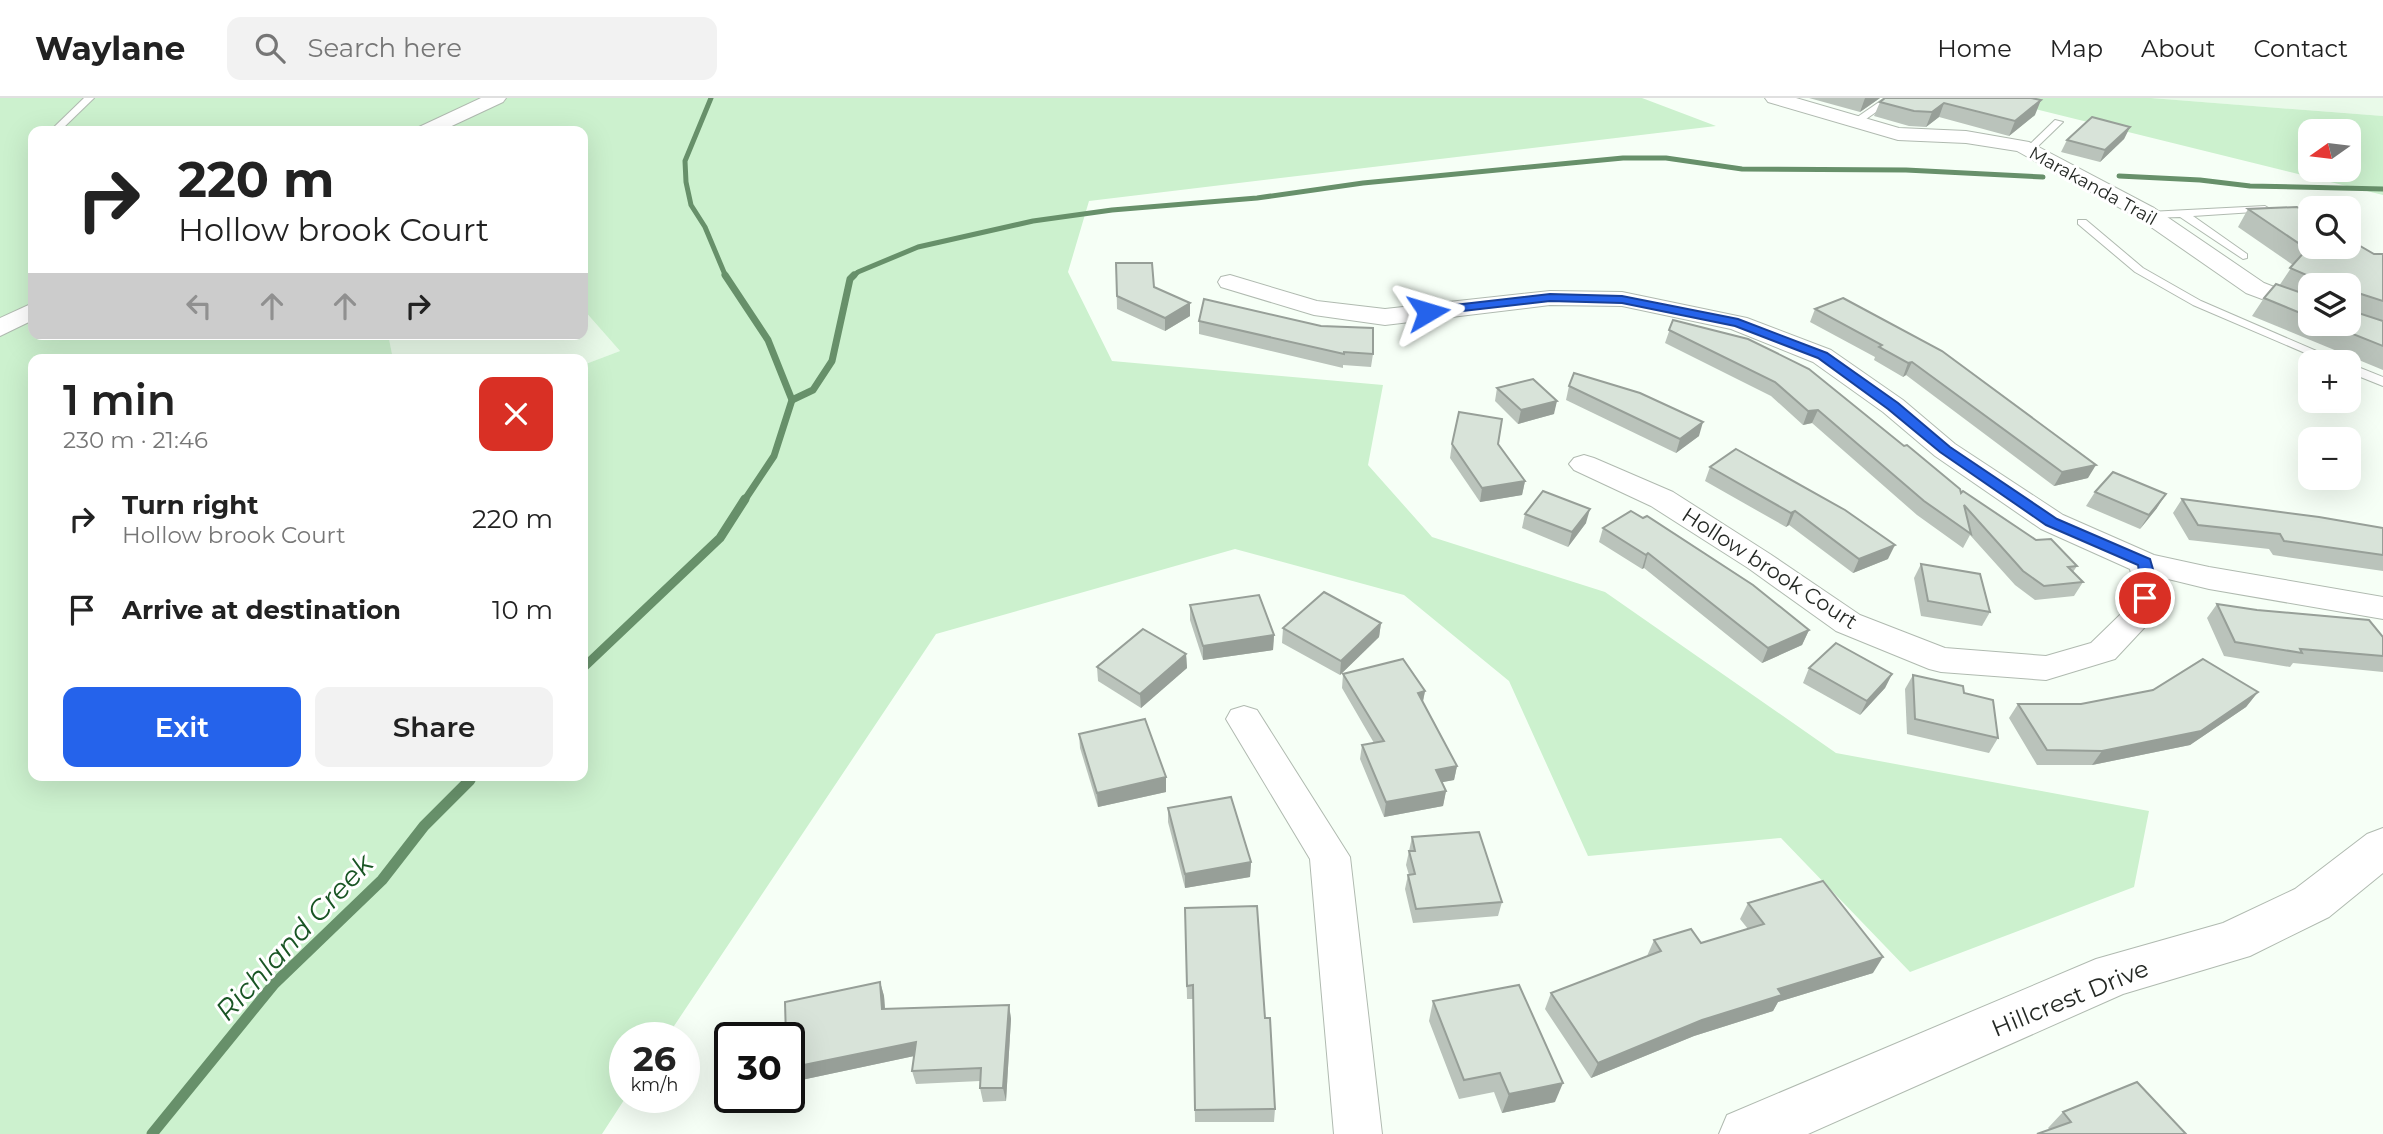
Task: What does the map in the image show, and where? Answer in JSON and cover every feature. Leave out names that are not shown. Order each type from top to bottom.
[{"type":"street","points":[[437,126],[496,98]]},
{"type":"street","name":"Marakanda Trail","points":[[1775,98],[1898,134],[1966,137],[2029,149],[2149,215],[2255,288],[2298,305]]},
{"type":"street","points":[[1230,282],[1314,308],[1385,317],[1562,298],[1622,299],[1738,323],[1822,356],[1893,406],[1945,450],[2052,522],[2145,563],[2208,578],[2383,608]]},
{"type":"street","points":[[0,328],[28,313]]},
{"type":"street","name":"Hollow brook Court","points":[[1584,464],[1662,499],[1848,622],[1941,660],[2046,668],[2103,651],[2141,613],[2149,583],[2145,563]]},
{"type":"street","points":[[1244,719],[1331,857],[1358,1134]]},
{"type":"street","name":"Hillcrest Drive","points":[[1746,1134],[2113,975],[2233,941],[2312,903],[2383,847]]},
{"type":"lane","points":[[60,126],[89,98]]},
{"type":"lane","points":[[1857,122],[1891,98]]},
{"type":"lane","points":[[2029,149],[2058,122]]},
{"type":"lane","points":[[2149,215],[2265,209]]},
{"type":"lane","points":[[2183,214],[2243,256]]},
{"type":"lane","points":[[2082,222],[2139,270],[2197,303],[2308,350]]},
{"type":"lane","points":[[2361,373],[2383,382]]},
{"type":"shaded area","points":[[2151,98],[2383,98],[2383,116]]},
{"type":"shaded area","points":[[588,315],[620,351],[588,363],[588,354],[392,354],[389,340],[588,340]]},
{"type":"green space","points":[[0,98],[1642,98],[1716,126],[1089,201],[1068,272],[1112,361],[1383,385],[1368,465],[1432,537],[1605,592],[1836,753],[2149,811],[2134,887],[1910,972],[1781,838],[1588,856],[1509,681],[1404,595],[1235,549],[936,634],[677,1022],[609,1022],[609,1113],[616,1113],[602,1134],[0,1134]]},
{"type":"green space","points":[[1991,98],[2151,98],[2383,116],[2383,195],[2330,182],[2361,182],[2361,119],[2298,119],[2298,174]]},
{"type":"building","points":[[1885,98],[2041,100],[2015,121],[1944,103],[1932,112],[1914,111],[1880,102]]},
{"type":"building","points":[[2092,117],[2130,127],[2105,150],[2067,140]]},
{"type":"building","points":[[2298,208],[2298,243],[2248,209]]},
{"type":"building","points":[[2361,246],[2374,254],[2383,254],[2383,301],[2361,294],[2361,273],[2302,273],[2290,268],[2298,259],[2361,259]]},
{"type":"building","points":[[1116,263],[1152,263],[1154,287],[1190,303],[1165,318],[1117,296]]},
{"type":"building","points":[[2276,284],[2298,292],[2298,312],[2264,298]]},
{"type":"building","points":[[1843,298],[1942,351],[2096,465],[2062,472],[1912,362],[1908,363],[1879,347],[1882,345],[1815,309]]},
{"type":"building","points":[[1204,299],[1321,326],[1373,328],[1373,354],[1344,354],[1199,321]]},
{"type":"building","points":[[2361,314],[2383,321],[2383,346],[2358,336],[2361,336]]},
{"type":"building","points":[[1673,320],[1748,339],[1809,369],[1904,446],[1907,445],[1960,489],[1961,493],[1963,491],[2036,540],[2051,539],[2077,566],[2068,567],[2083,582],[2044,586],[2023,571],[1964,505],[1971,534],[1924,501],[1818,410],[1808,411],[1775,382],[1669,330]]},
{"type":"building","points":[[1574,373],[1640,393],[1703,422],[1680,439],[1569,386]]},
{"type":"building","points":[[1533,379],[1557,401],[1521,410],[1497,388]]},
{"type":"building","points":[[1459,412],[1502,419],[1498,444],[1525,481],[1482,488],[1452,444]]},
{"type":"building","points":[[1736,449],[1845,510],[1895,545],[1859,559],[1795,511],[1791,513],[1710,467]]},
{"type":"building","points":[[2113,472],[2166,494],[2149,515],[2095,492]]},
{"type":"building","points":[[1543,491],[1590,509],[1572,532],[1525,514]]},
{"type":"building","points":[[2182,499],[2383,528],[2383,555],[2284,541],[2280,534],[2198,525]]},
{"type":"building","points":[[1631,511],[1643,518],[1647,516],[1753,585],[1809,630],[1768,648],[1648,553],[1646,555],[1603,528]]},
{"type":"building","points":[[1921,564],[1980,574],[1990,612],[1928,601]]},
{"type":"building","points":[[1324,592],[1381,623],[1341,661],[1283,628]]},
{"type":"building","points":[[1259,595],[1274,635],[1203,646],[1190,605]]},
{"type":"building","points":[[2217,604],[2369,620],[2383,637],[2383,656],[2300,649],[2302,653],[2235,642]]},
{"type":"building","points":[[1143,629],[1186,654],[1140,694],[1097,667]]},
{"type":"building","points":[[1836,643],[1892,674],[1867,701],[1809,668]]},
{"type":"building","points":[[1403,659],[1425,691],[1418,693],[1457,766],[1436,770],[1446,791],[1386,802],[1362,745],[1384,741],[1343,674]]},
{"type":"building","points":[[2203,659],[2258,692],[2201,731],[2102,751],[2047,750],[2018,704],[2081,704],[2153,690]]},
{"type":"building","points":[[1913,675],[1963,686],[1964,693],[1993,700],[1998,738],[1915,719]]},
{"type":"building","points":[[1145,719],[1166,777],[1097,793],[1079,734]]},
{"type":"building","points":[[1231,797],[1251,862],[1185,874],[1168,808]]},
{"type":"building","points":[[1479,832],[1502,902],[1416,909],[1408,875],[1415,874],[1409,851],[1415,851],[1412,837]]},
{"type":"building","points":[[1823,881],[1883,957],[1778,989],[1782,995],[1702,1020],[1598,1063],[1551,993],[1661,951],[1654,940],[1691,929],[1701,943],[1764,924],[1748,903]]},
{"type":"building","points":[[1257,906],[1265,1018],[1270,1018],[1275,1109],[1195,1110],[1193,985],[1187,986],[1185,908]]},
{"type":"building","points":[[880,982],[882,1009],[1009,1005],[1003,1088],[980,1088],[981,1068],[912,1071],[916,1042],[805,1065],[805,1022],[786,1022],[785,1002]]},
{"type":"building","points":[[1519,985],[1563,1083],[1509,1094],[1500,1073],[1464,1080],[1433,1001]]},
{"type":"building","points":[[2137,1082],[2186,1134],[2037,1134],[2071,1122],[2063,1112]]},
{"type":"waterway","name":"Richland Creek","points":[[711,98],[685,161],[686,182],[691,205],[705,227],[725,276]]},
{"type":"waterway","points":[[852,277],[918,247],[1033,221],[1112,210],[1257,198],[1363,183],[1623,158],[1666,158],[1742,169],[1906,170],[2043,177]]},
{"type":"waterway","points":[[2119,176],[2200,180],[2250,186],[2383,189]]},
{"type":"waterway","name":"Richland Creek","points":[[725,276],[768,340],[792,400]]},
{"type":"waterway","points":[[792,400],[813,390],[832,361],[852,277]]},
{"type":"waterway","name":"Richland Creek","points":[[744,501],[774,456],[792,400]]},
{"type":"waterway","name":"Richland Creek","points":[[588,663],[720,538],[745,499]]},
{"type":"waterway","name":"Richland Creek","points":[[152,1134],[274,984],[382,880],[424,826],[469,781]]},
{"type":"route","points":[[1428,312],[1550,298],[1622,299],[1738,323],[1822,356],[1893,406],[1945,450],[2052,522],[2145,563],[2149,583],[2145,598]]}]
